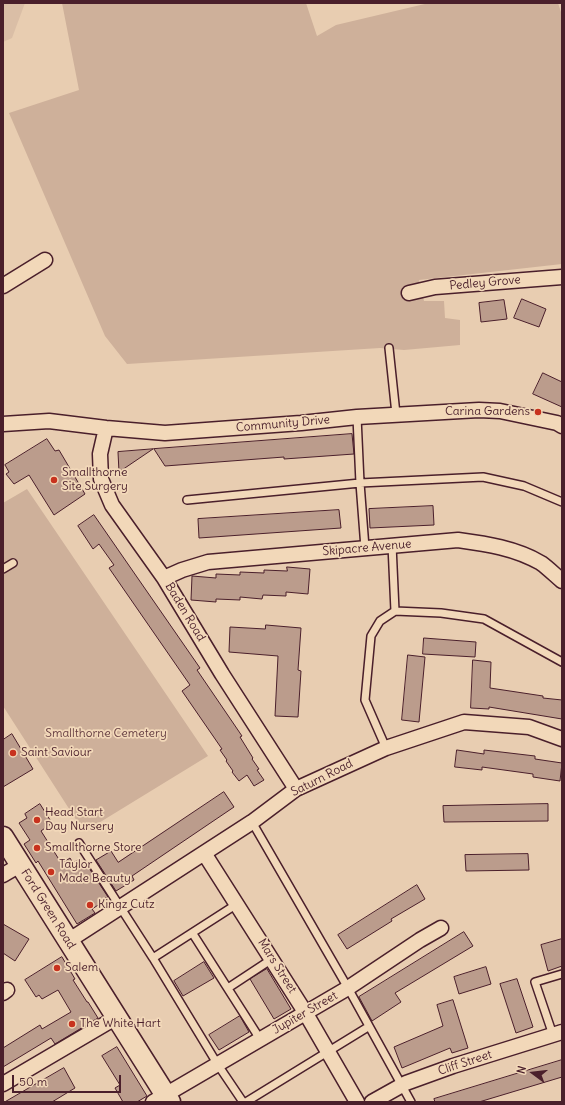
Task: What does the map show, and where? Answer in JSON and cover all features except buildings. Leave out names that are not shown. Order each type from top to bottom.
[{"type":"main road","name":"Ford Green Road","points":[[3,837],[117,1017],[163,1100]]},
{"type":"street","points":[[3,286],[44,260]]},
{"type":"street","name":"Pedley Grove","points":[[410,293],[456,285],[562,277]]},
{"type":"street","name":"Community Drive","points":[[3,424],[49,420],[106,428],[165,433],[396,414],[478,410],[500,411],[522,415],[562,426]]},
{"type":"street","name":"Baden Road","points":[[106,428],[100,454],[101,479],[112,505],[164,578],[222,674],[296,789]]},
{"type":"street","name":"Skipacre Avenue","points":[[164,578],[182,570],[208,562],[458,540],[491,545],[516,551],[539,562],[562,581]]},
{"type":"street","name":"Saturn Road","points":[[68,941],[252,822],[296,789],[386,748],[464,722],[529,727],[562,740]]},
{"type":"street","name":"Mars Street","points":[[204,853],[305,1012],[328,1050],[356,1102]]},
{"type":"street","points":[[3,875],[20,865]]},
{"type":"street","name":"Jupiter Street","points":[[163,1100],[260,1039],[348,988],[420,940],[441,928]]},
{"type":"street","points":[[3,1084],[117,1017]]},
{"type":"street","name":"Cliff Street","points":[[372,1102],[401,1086],[453,1066],[557,1034]]},
{"type":"lane","points":[[388,348],[396,414]]},
{"type":"lane","points":[[357,417],[365,548]]},
{"type":"lane","points":[[187,500],[360,483],[483,477],[524,486],[562,502]]},
{"type":"lane","points":[[392,545],[395,611]]},
{"type":"lane","points":[[3,569],[13,563]]},
{"type":"lane","points":[[386,748],[365,700],[371,636],[380,621],[395,611],[441,613],[484,619],[562,662]]},
{"type":"lane","points":[[252,822],[348,988],[368,1027],[411,1102]]},
{"type":"lane","points":[[79,843],[153,958],[218,1065],[244,1102],[368,1027]]},
{"type":"lane","points":[[153,958],[193,934],[237,904]]},
{"type":"lane","points":[[193,934],[260,1039]]},
{"type":"lane","points":[[228,988],[272,958]]},
{"type":"lane","points":[[557,1034],[535,982],[562,974]]},
{"type":"shaded area","points":[[3,3],[25,3],[12,38],[3,42]]},
{"type":"green space","points":[[62,3],[306,3],[317,36],[336,25],[429,3],[558,3],[562,15],[562,264],[419,280],[424,301],[444,301],[445,318],[460,320],[460,345],[404,350],[380,348],[127,364],[105,336],[9,113],[79,90]]},
{"type":"green space","name":"Smallthorne Cemetery","points":[[27,489],[208,756],[84,832],[3,706],[3,503]]},
{"type":"place","name":"Carina Gardens","points":[[538,412]]},
{"type":"place","name":"Smallthorne Site Surgery","points":[[54,480]]},
{"type":"place","name":"Saint Saviour","points":[[13,753]]},
{"type":"place","name":"Head Start Day Nursery","points":[[37,820]]},
{"type":"place","name":"Smallthorne Store","points":[[37,848]]},
{"type":"place","name":"Taylor Made Beauty","points":[[51,872]]},
{"type":"place","name":"Kingz Cutz","points":[[90,905]]},
{"type":"place","name":"Salem","points":[[57,968]]},
{"type":"place","name":"The White Hart","points":[[72,1024]]}]
